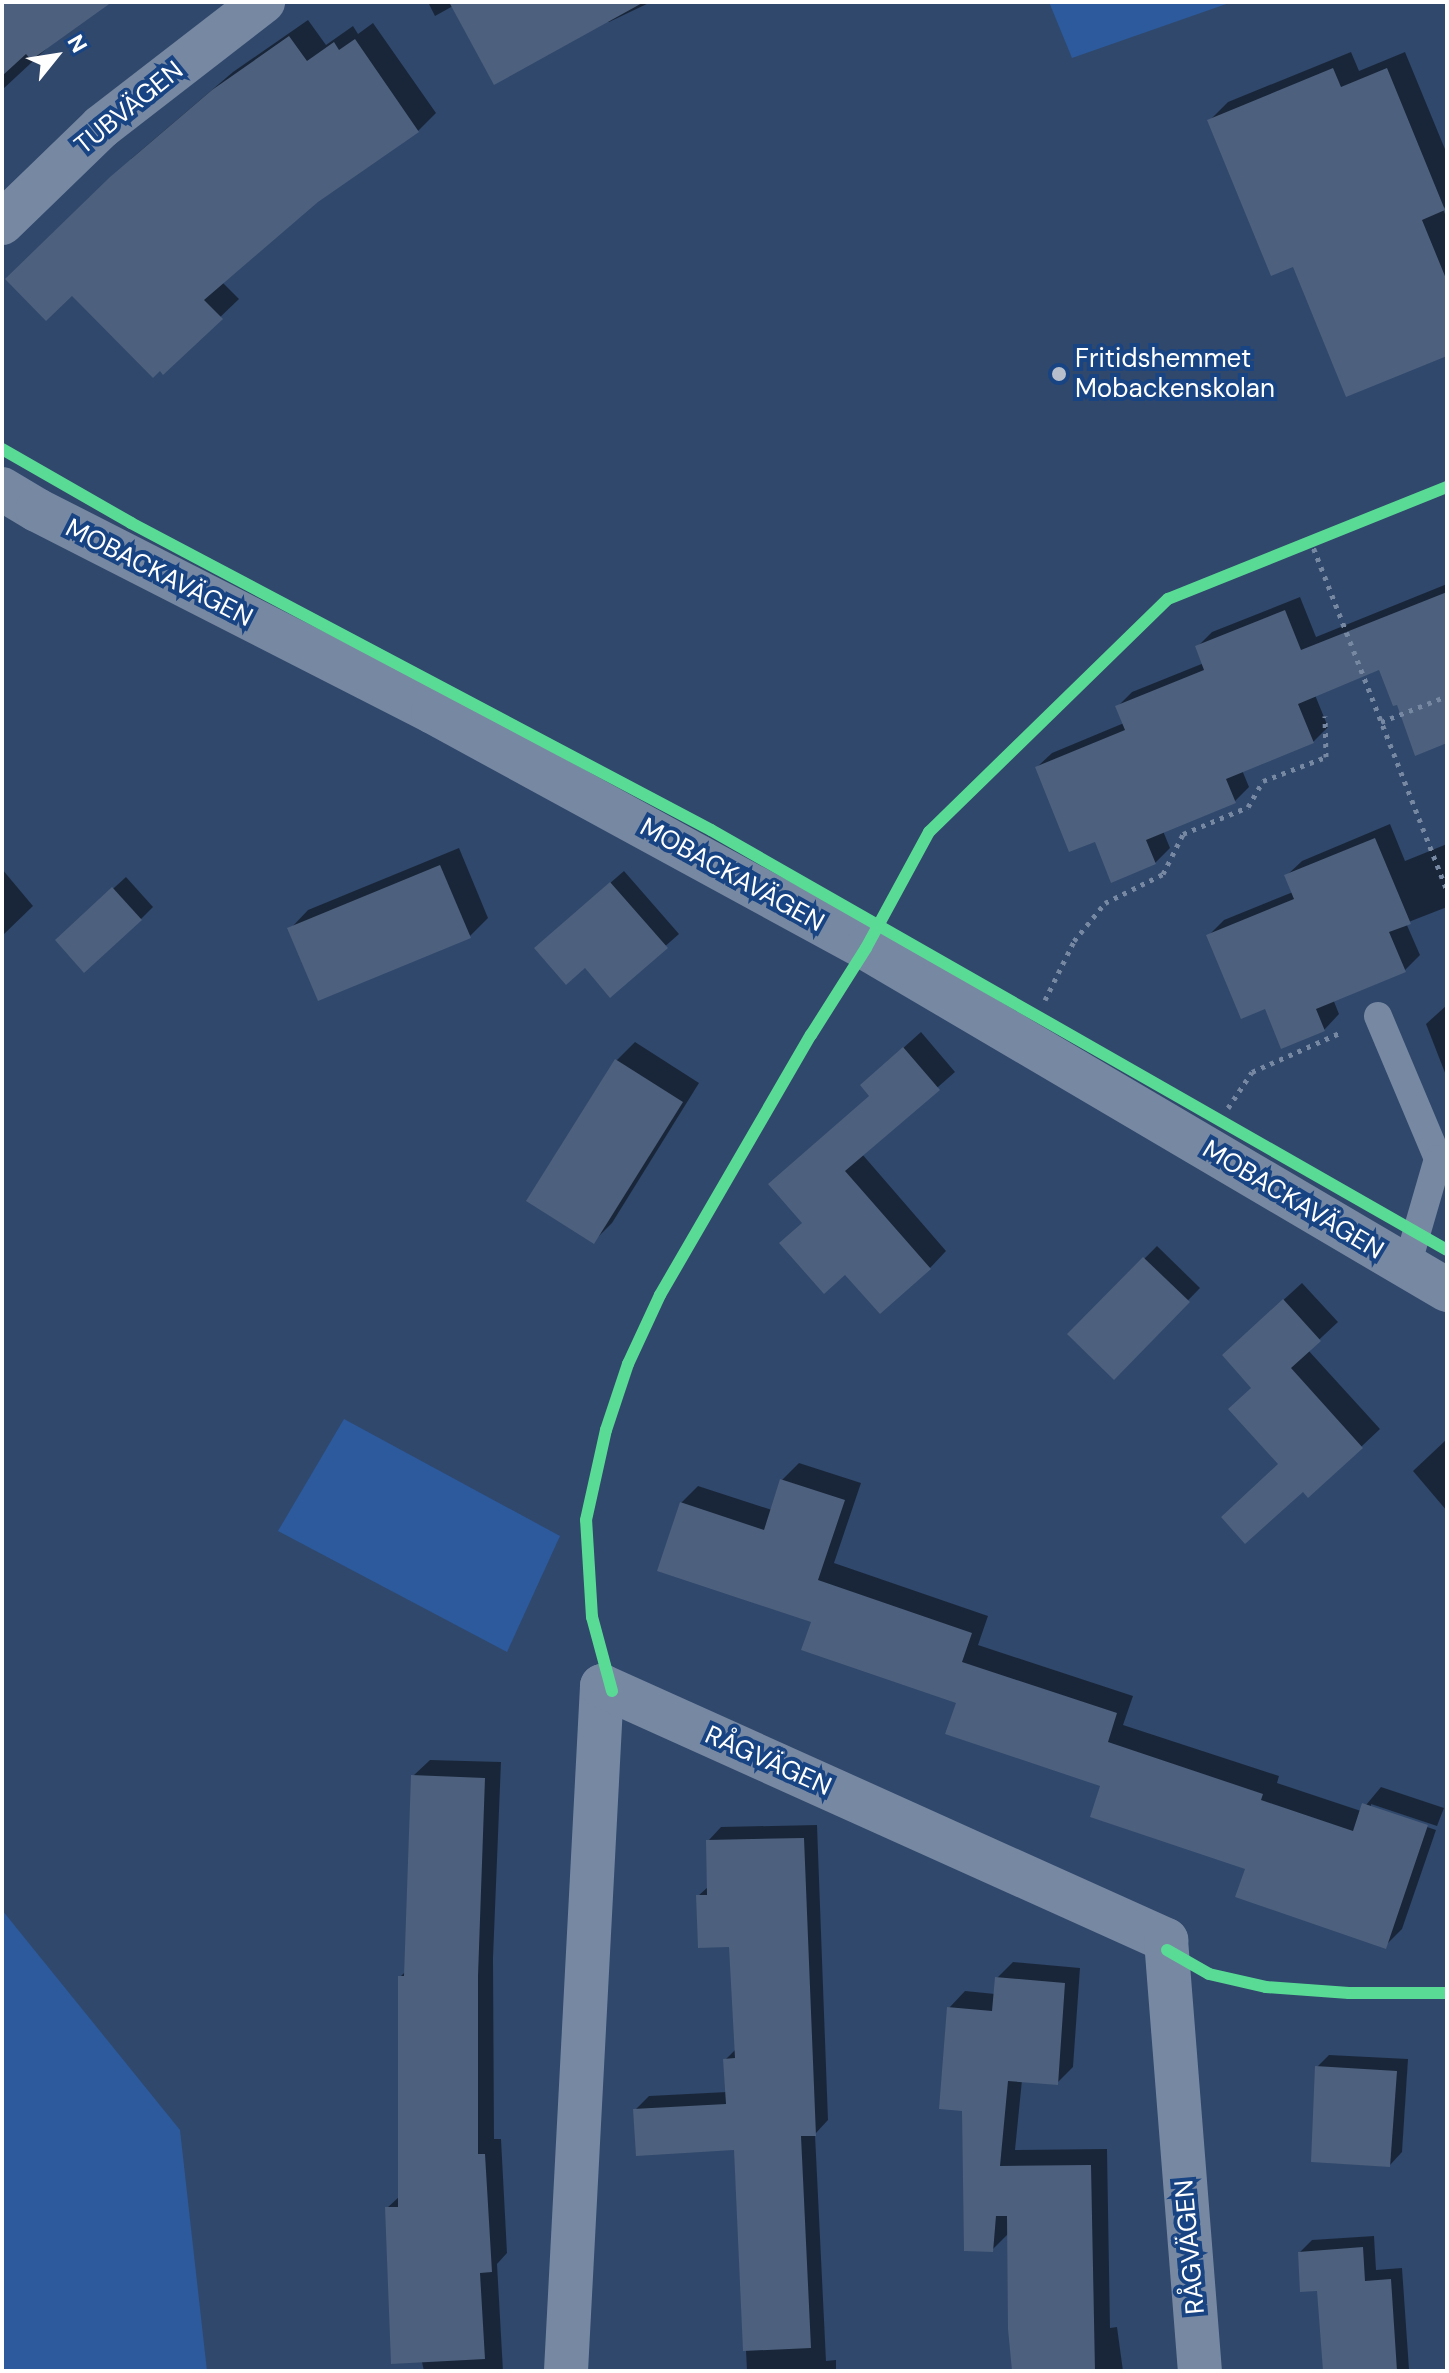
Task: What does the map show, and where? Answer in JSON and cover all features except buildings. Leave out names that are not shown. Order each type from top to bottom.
[{"type":"street","name":"TUBVÄGEN","points":[[2,223],[101,127],[263,2]]},
{"type":"street","name":"MOBACKAVÄGEN","points":[[2,489],[37,510],[433,712],[866,948],[1406,1269],[1447,1290]]},
{"type":"street","name":"RÅGVÄGEN","points":[[566,2371],[602,1686],[1166,1940],[1200,2371]]},
{"type":"lane","points":[[1378,1016],[1438,1159],[1406,1269]]},
{"type":"path","points":[[1310,539],[1447,891]]},
{"type":"path","points":[[1381,722],[1447,696]]},
{"type":"path","points":[[1024,1040],[1074,941],[1105,903],[1163,874],[1183,834],[1248,807],[1263,781],[1326,757],[1325,716]]},
{"type":"path","points":[[1203,1146],[1252,1072],[1378,1016]]},
{"type":"shaded area","points":[[1049,2],[1232,2],[1072,58]]},
{"type":"shaded area","points":[[344,1419],[560,1536],[507,1652],[278,1531]]},
{"type":"shaded area","points":[[2,1910],[180,2130],[207,2371],[2,2371]]},
{"type":"cycle path","points":[[2,449],[131,523],[711,830],[1447,1250]]},
{"type":"cycle path","points":[[612,1691],[592,1617],[586,1520],[606,1430],[628,1364],[660,1295],[811,1035],[866,948],[929,832],[1168,599],[1447,487]]},
{"type":"cycle path","points":[[1167,1950],[1209,1974],[1266,1987],[1349,1993],[1447,1993]]},
{"type":"place","name":"Fritidshemmet Mobackenskolan","points":[[1059,374]]}]
